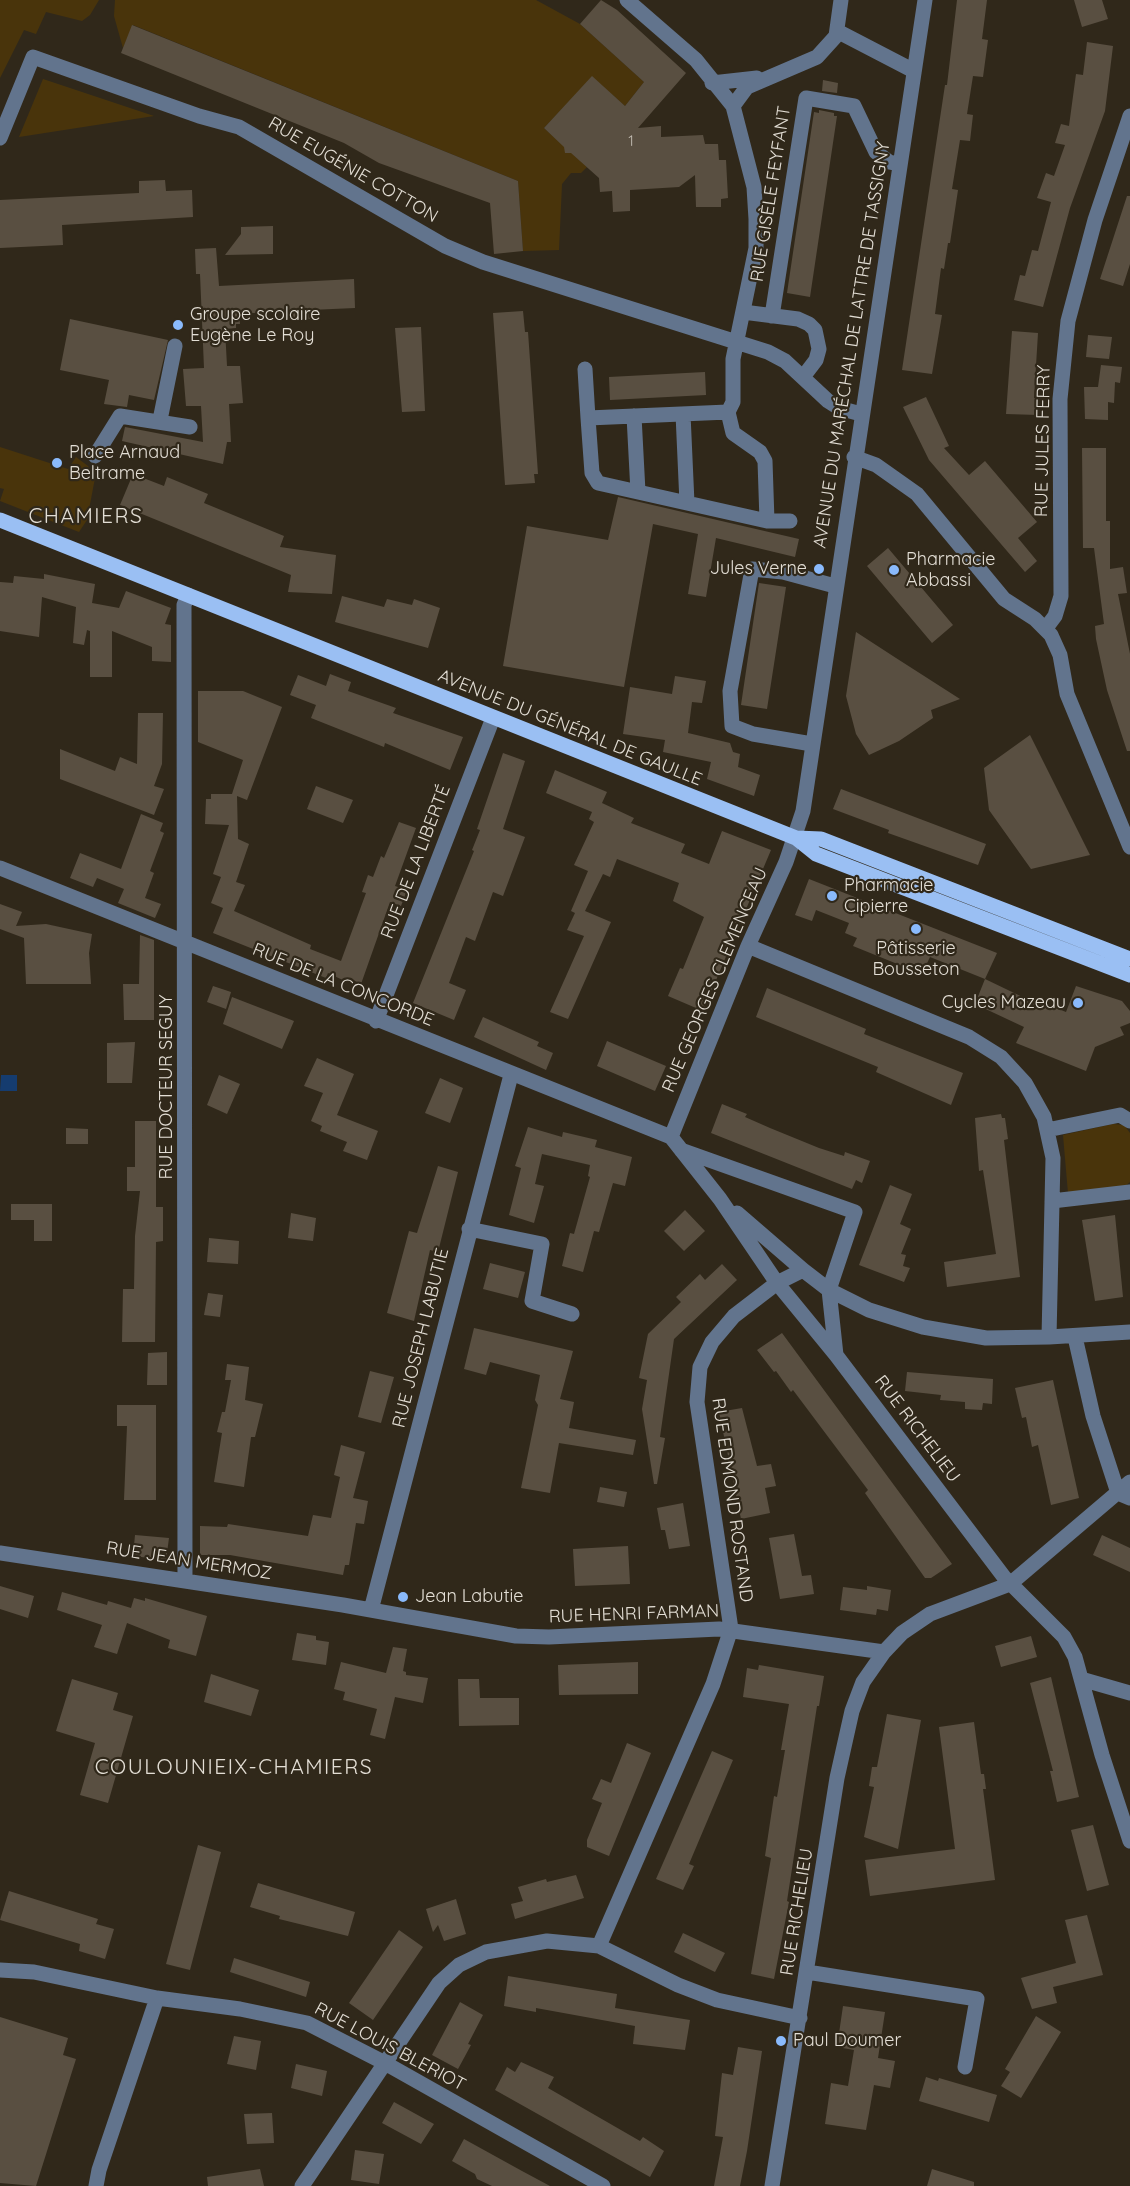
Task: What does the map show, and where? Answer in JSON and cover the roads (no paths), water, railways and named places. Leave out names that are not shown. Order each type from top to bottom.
[{"type":"main road","name":"AVENUE DU GÉNÉRAL DE GAULLE","points":[[0,520],[796,838],[821,839],[1130,959]]},
{"type":"main road","points":[[796,838],[816,854],[1130,975]]},
{"type":"street","points":[[627,0],[696,60],[712,83],[733,105],[754,187],[756,248],[732,368],[733,402],[728,412],[733,433],[760,452],[765,461],[767,521]]},
{"type":"street","points":[[733,105],[747,87],[817,57],[836,36],[841,0]]},
{"type":"street","name":"AVENUE DU MARÉCHAL DE LATTRE DE TASSIGNY","points":[[796,838],[914,71],[921,0]]},
{"type":"street","points":[[837,31],[914,71]]},
{"type":"street","name":"RUE EUGÉNIE COTTON","points":[[0,138],[33,57],[199,116],[239,127],[445,246],[483,262],[737,341]]},
{"type":"street","points":[[712,83],[750,80],[796,66]]},
{"type":"street","name":"RUE GISÈLE FEYFANT","points":[[772,316],[806,98],[854,106],[876,152],[889,162],[899,164]]},
{"type":"street","name":"RUE JULES FERRY","points":[[1046,628],[1055,616],[1061,596],[1060,399],[1068,321],[1095,220],[1130,116]]},
{"type":"street","points":[[743,312],[798,319],[815,330],[819,350],[816,360],[803,377]]},
{"type":"street","points":[[737,341],[777,356],[828,401],[839,408],[861,414]]},
{"type":"street","points":[[160,420],[175,346]]},
{"type":"street","points":[[585,369],[592,472],[598,483],[767,521],[790,521]]},
{"type":"street","points":[[588,418],[728,412]]},
{"type":"street","points":[[683,414],[687,503]]},
{"type":"street","points":[[95,456],[120,416],[160,420],[190,427]]},
{"type":"street","points":[[634,416],[638,492]]},
{"type":"street","points":[[854,458],[876,465],[917,495],[1004,599],[1046,628],[1060,655],[1067,694],[1130,847]]},
{"type":"street","points":[[812,744],[753,735],[732,726],[730,691],[752,569],[783,572],[835,586]]},
{"type":"street","name":"RUE DOCTEUR SEGUY","points":[[185,1580],[184,605],[188,595]]},
{"type":"street","name":"RUE DE LA LIBERTÉ","points":[[376,1021],[492,718]]},
{"type":"street","name":"RUE GEORGES CLEMENCEAU","points":[[671,1137],[748,946],[796,838]]},
{"type":"street","name":"RUE DE LA CONCORDE","points":[[0,868],[186,941],[376,1021],[671,1137]]},
{"type":"street","points":[[748,946],[969,1037],[1001,1057],[1025,1083],[1044,1117],[1053,1158],[1049,1337]]},
{"type":"street","name":"RUE JOSEPH LABUTIE","points":[[371,1610],[511,1075]]},
{"type":"street","points":[[1047,1130],[1120,1115],[1130,1121]]},
{"type":"street","points":[[671,1137],[720,1199],[802,1270],[829,1290],[869,1310],[923,1327],[986,1338],[1075,1337],[1130,1332]]},
{"type":"street","points":[[681,1150],[855,1212],[829,1290],[836,1355]]},
{"type":"street","points":[[1052,1201],[1130,1192]]},
{"type":"street","name":"RUE RICHELIEU","points":[[720,1199],[777,1283],[836,1355],[1010,1584],[1064,1637],[1075,1657],[1102,1755],[1130,1841]]},
{"type":"street","points":[[469,1229],[542,1244],[532,1301],[572,1314]]},
{"type":"street","name":"RUE EDMOND ROSTAND","points":[[599,1946],[713,1684],[730,1629],[696,1387],[699,1367],[712,1342],[734,1316],[777,1283],[802,1270]]},
{"type":"street","points":[[1075,1337],[1093,1416],[1124,1496]]},
{"type":"street","points":[[884,1652],[902,1633],[930,1614],[1010,1584],[1124,1496],[1130,1482]]},
{"type":"street","name":"RUE JEAN MERMOZ","points":[[0,1553],[371,1610]]},
{"type":"street","name":"RUE HENRI FARMAN","points":[[371,1610],[516,1636],[549,1637],[730,1629],[884,1652]]},
{"type":"street","name":"RUE RICHELIEU","points":[[772,2186],[837,1778],[852,1711],[863,1682],[884,1652]]},
{"type":"street","points":[[1081,1679],[1130,1693]]},
{"type":"street","points":[[302,2186],[383,2062],[439,1983],[459,1965],[486,1952],[547,1941],[599,1946],[678,1985],[717,2000],[800,2018]]},
{"type":"street","name":"RUE LOUIS BLERIOT","points":[[0,1970],[34,1972],[157,1998],[240,2009],[307,2023],[383,2062],[603,2186]]},
{"type":"street","points":[[807,1972],[977,1999],[965,2067]]},
{"type":"street","points":[[96,2186],[99,2170],[157,1998]]},
{"type":"water","points":[[1,1075],[17,1075],[17,1091],[0,1091]]},
{"type":"place","name":"Groupe scolaire Eugène Le Roy","points":[[178,325]]},
{"type":"place","name":"Place Arnaud Beltrame","points":[[57,463]]},
{"type":"place","name":"Jules Verne","points":[[819,569]]},
{"type":"place","name":"Pharmacie Abbassi","points":[[894,570]]},
{"type":"place","name":"Pharmacie Cipierre","points":[[832,896]]},
{"type":"place","name":"Pâtisserie Bousseton","points":[[916,929]]},
{"type":"place","name":"Cycles Mazeau","points":[[1078,1003]]},
{"type":"place","name":"Jean Labutie","points":[[403,1597]]},
{"type":"place","name":"Paul Doumer","points":[[781,2041]]},
{"type":"district","name":"CHAMIERS","points":[[86,517]]},
{"type":"district","name":"COULOUNIEIX-CHAMIERS","points":[[234,1768]]}]
